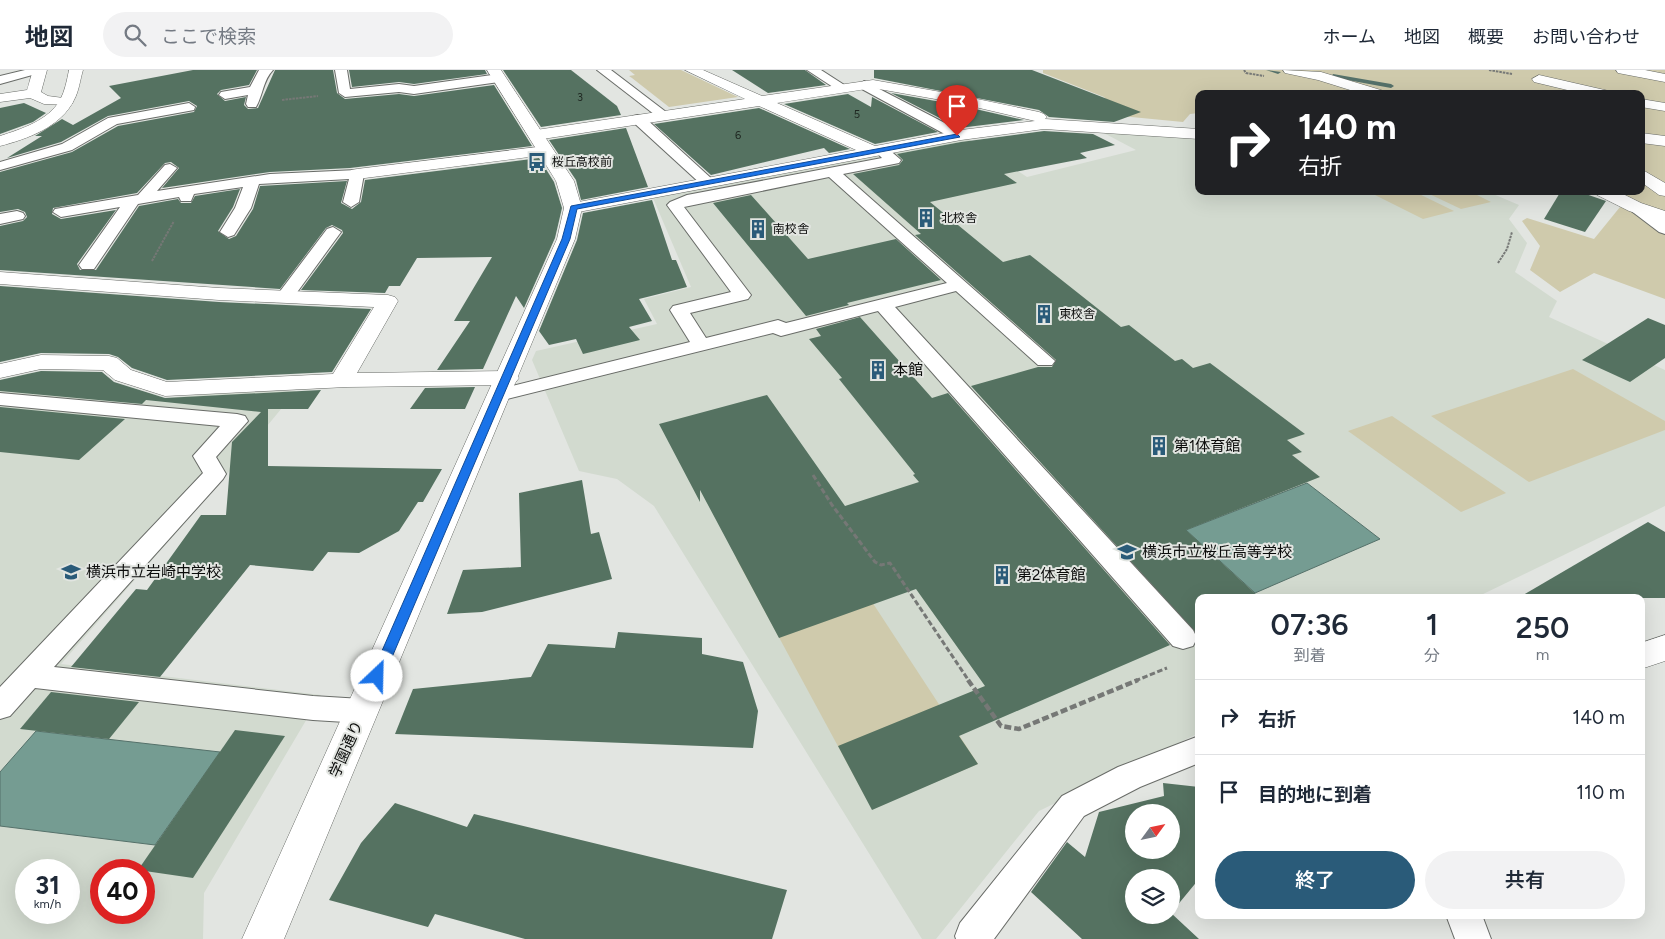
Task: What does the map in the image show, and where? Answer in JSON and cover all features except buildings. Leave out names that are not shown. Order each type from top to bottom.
[{"type":"street","points":[[33,94],[40,70]]},
{"type":"street","points":[[0,141],[50,120],[66,102],[76,70]]},
{"type":"street","points":[[692,70],[878,151]]},
{"type":"street","points":[[1290,70],[1321,76],[1366,90]]},
{"type":"street","points":[[1623,70],[1665,78]]},
{"type":"street","points":[[496,74],[565,181],[574,208],[957,136],[1027,125],[1078,126],[1195,134]]},
{"type":"street","points":[[1539,78],[1588,90]]},
{"type":"street","points":[[357,174],[541,143],[638,119],[873,84],[958,99],[1078,126]]},
{"type":"street","points":[[0,98],[33,94],[44,100],[66,102]]},
{"type":"street","points":[[1645,104],[1665,108]]},
{"type":"street","points":[[1645,115],[1665,118]]},
{"type":"street","points":[[1645,138],[1665,141]]},
{"type":"street","points":[[1645,177],[1665,191]]},
{"type":"street","points":[[1611,195],[1635,207],[1665,218]]},
{"type":"street","name":"学園通り","points":[[259,933],[362,711],[503,387],[566,239],[574,208]]},
{"type":"street","points":[[0,278],[284,298],[388,301],[340,380]]},
{"type":"street","points":[[0,371],[41,362],[109,363],[123,375],[165,389],[340,380],[503,387]]},
{"type":"street","points":[[1645,655],[1665,648]]},
{"type":"lane","points":[[0,80],[40,70]]},
{"type":"lane","points":[[252,104],[255,90],[264,71],[267,70]]},
{"type":"lane","points":[[341,70],[345,93],[398,88],[414,90],[496,74]]},
{"type":"lane","points":[[603,70],[664,115]]},
{"type":"lane","points":[[813,70],[843,88]]},
{"type":"lane","points":[[864,85],[957,136]]},
{"type":"lane","points":[[225,95],[255,90]]},
{"type":"lane","points":[[0,166],[67,147],[113,121],[189,107]]},
{"type":"lane","points":[[638,119],[708,183]]},
{"type":"lane","points":[[701,345],[679,310],[742,295],[675,205],[687,200],[894,160],[878,151]]},
{"type":"lane","points":[[88,265],[136,200],[170,168]]},
{"type":"lane","points":[[832,172],[1045,361]]},
{"type":"lane","points":[[84,194],[64,211],[136,200],[187,195],[253,181],[357,174],[351,202]]},
{"type":"lane","points":[[228,232],[243,208],[253,181]]},
{"type":"lane","points":[[1635,207],[1665,229]]},
{"type":"lane","points":[[0,219],[17,216]]},
{"type":"lane","points":[[284,298],[333,232]]},
{"type":"lane","points":[[503,387],[701,345],[778,326],[781,330],[959,285]]},
{"type":"lane","points":[[882,304],[1183,638]]},
{"type":"lane","points":[[0,399],[237,422],[204,456],[215,474],[0,707]]},
{"type":"lane","points":[[28,676],[303,707],[362,711]]},
{"type":"lane","points":[[976,939],[973,936],[1073,806],[1129,777],[1195,751]]},
{"type":"lane","points":[[1466,919],[1473,939]]},
{"type":"path","points":[[252,104],[345,93]]},
{"type":"path","points":[[151,262],[187,195]]},
{"type":"path","points":[[1498,263],[1507,249],[1512,232]]},
{"type":"path","points":[[812,475],[875,562],[881,564],[890,563],[991,715],[1001,726],[1019,729],[1184,661],[1188,650],[1183,638]]},
{"type":"shaded area","points":[[629,70],[681,70],[738,97],[669,107],[629,76],[635,75]]},
{"type":"shaded area","points":[[1043,70],[1665,70],[1665,214],[1619,195],[1645,195],[1645,90],[1195,90],[1195,113],[1190,114],[1183,122],[1121,116],[1104,97],[1043,73]]},
{"type":"shaded area","name":"横浜市立桜丘高等学校","points":[[1100,131],[1195,139],[1195,195],[1495,195],[1519,205],[1509,219],[1527,243],[1515,272],[1557,301],[1549,317],[1665,370],[1665,506],[1483,594],[1195,594],[1195,735],[1039,811],[936,939],[922,939],[654,506],[617,479],[579,471],[532,360],[536,351],[657,324],[644,299],[691,287],[653,198],[967,138],[1027,177],[1136,150]]},
{"type":"shaded area","points":[[1375,195],[1421,195],[1454,211],[1423,219]]},
{"type":"shaded area","points":[[1431,195],[1477,195],[1491,202],[1461,209]]},
{"type":"shaded area","points":[[1620,207],[1634,211],[1665,232],[1665,299],[1594,273],[1560,292],[1530,270],[1540,246],[1522,221],[1527,218],[1594,239]]},
{"type":"shaded area","points":[[1573,369],[1665,421],[1665,430],[1529,482],[1431,416]]},
{"type":"shaded area","name":"横浜市立岩崎中学校","points":[[31,373],[98,377],[149,400],[236,391],[296,391],[223,479],[61,664],[321,695],[204,893],[203,939],[0,939],[0,380]]},
{"type":"shaded area","points":[[1392,416],[1506,493],[1461,512],[1348,431]]},
{"type":"shaded area","points":[[1307,483],[1380,539],[1255,593],[1186,530]]},
{"type":"shaded area","points":[[825,530],[978,764],[872,809],[736,558]]},
{"type":"shaded area","points":[[36,731],[220,752],[155,845],[0,826],[0,772]]},
{"type":"waterway","points":[[1269,70],[1278,72]]},
{"type":"waterway","points":[[1333,76],[1391,86]]},
{"type":"place","name":"桜丘高校前","points":[[537,162]]},
{"type":"place","name":"北校舎","points":[[926,218]]},
{"type":"place","name":"南校舎","points":[[758,229]]},
{"type":"place","name":"東校舎","points":[[1044,314]]},
{"type":"place","name":"本館","points":[[878,370]]},
{"type":"place","name":"第1体育館","points":[[1159,446]]},
{"type":"place","name":"横浜市立桜丘高等学校","points":[[1127,552]]},
{"type":"place","name":"横浜市立岩崎中学校","points":[[71,572]]},
{"type":"place","name":"第2体育館","points":[[1002,575]]},
{"type":"route","points":[[377,676],[566,239],[574,208],[957,136]]}]
